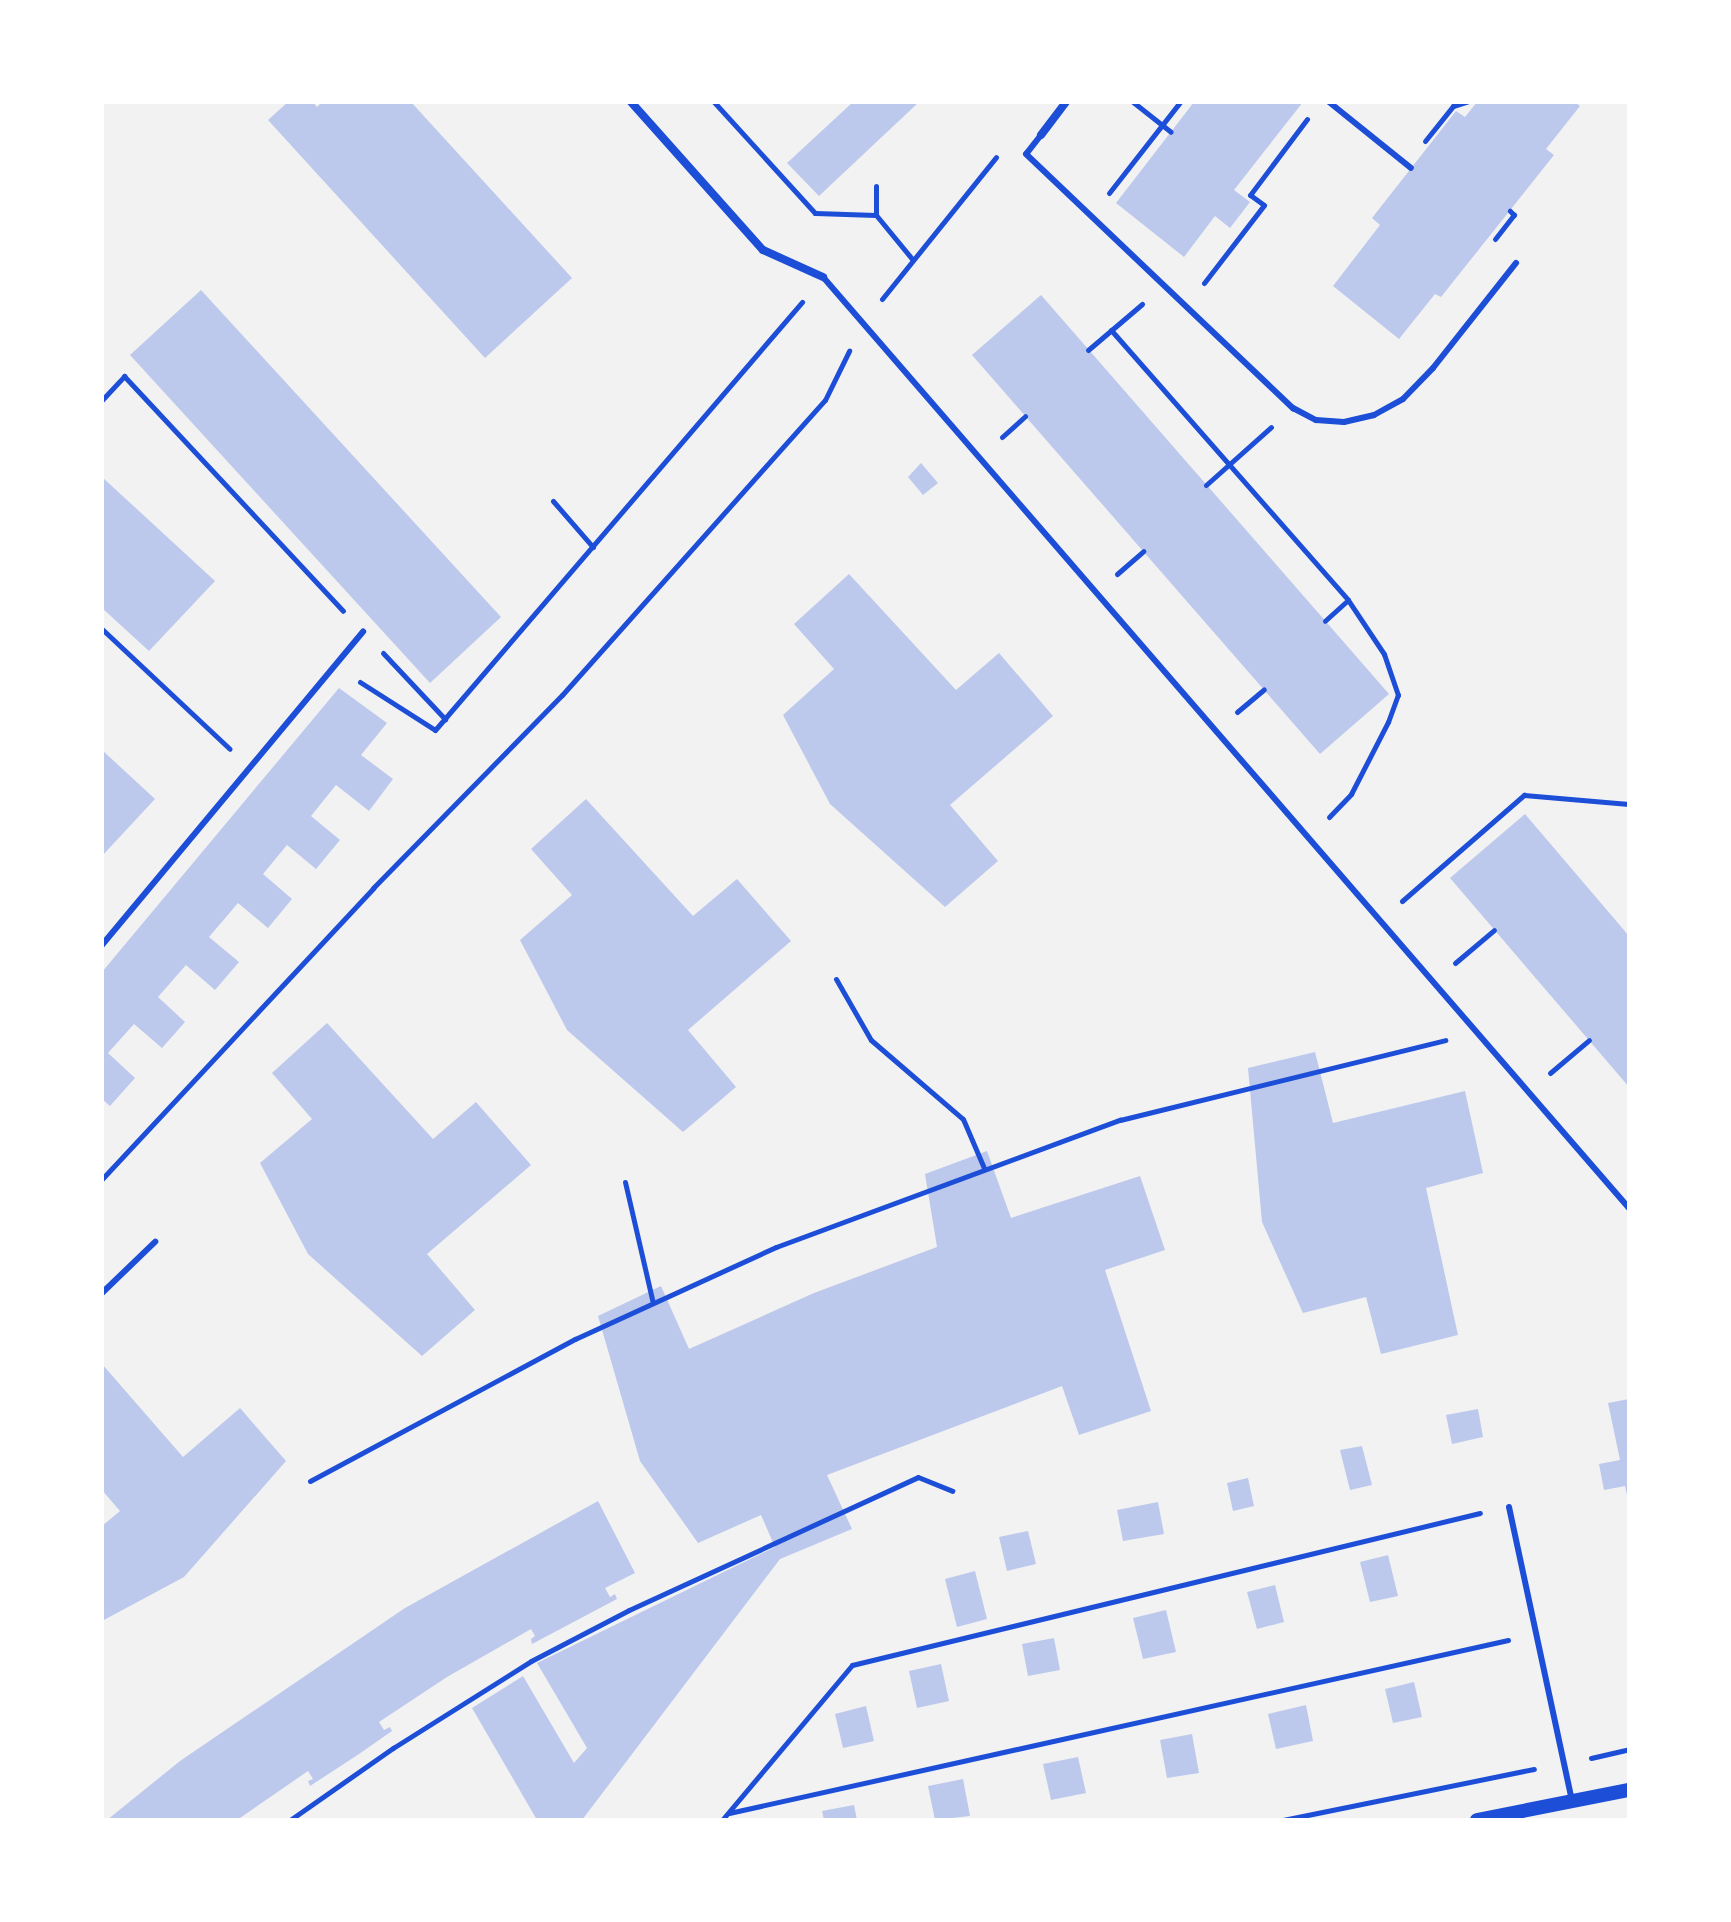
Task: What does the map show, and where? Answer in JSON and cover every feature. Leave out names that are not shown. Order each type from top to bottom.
[{"type":"street","points":[[631,102],[763,250],[823,277]]},
{"type":"street","points":[[1041,135],[1066,102]]},
{"type":"street","points":[[1477,1820],[1629,1790]]},
{"type":"lane","points":[[1329,102],[1410,166]]},
{"type":"lane","points":[[1041,135],[1026,154],[1293,408],[1316,420],[1344,422],[1374,415],[1403,399],[1433,368],[1516,263]]},
{"type":"lane","points":[[823,277],[1629,1208]]},
{"type":"lane","points":[[102,945],[363,632]]},
{"type":"lane","points":[[102,1293],[155,1242]]},
{"type":"lane","points":[[1509,1507],[1572,1801]]},
{"type":"path","points":[[714,102],[815,213],[876,215]]},
{"type":"path","points":[[1133,102],[1171,132]]},
{"type":"path","points":[[1091,217],[1180,102]]},
{"type":"path","points":[[1410,166],[1453,106],[1466,102]]},
{"type":"path","points":[[1186,306],[1264,205],[1250,195],[1312,114]]},
{"type":"path","points":[[102,1179],[373,888],[562,695],[815,412],[825,400],[863,322],[1010,139],[1026,154]]},
{"type":"path","points":[[876,186],[876,215],[913,260]]},
{"type":"path","points":[[1492,243],[1514,215],[1510,211]]},
{"type":"path","points":[[335,666],[435,730],[823,277]]},
{"type":"path","points":[[1088,350],[1164,285]]},
{"type":"path","points":[[1111,330],[1348,600],[1384,654],[1398,695],[1388,722],[1351,794],[1309,838]]},
{"type":"path","points":[[102,400],[124,376],[445,719]]},
{"type":"path","points":[[1206,485],[1293,408]]},
{"type":"path","points":[[553,501],[593,547]]},
{"type":"path","points":[[1325,621],[1348,600]]},
{"type":"path","points":[[102,629],[250,768]]},
{"type":"path","points":[[1380,920],[1524,795],[1629,804]]},
{"type":"path","points":[[1434,982],[1494,930]]},
{"type":"path","points":[[836,979],[871,1040],[963,1119],[984,1168]]},
{"type":"path","points":[[310,1481],[575,1339],[776,1247],[1120,1120],[1477,1032]]},
{"type":"path","points":[[1529,1091],[1589,1040]]},
{"type":"path","points":[[625,1182],[653,1303]]},
{"type":"path","points":[[290,1820],[393,1748],[531,1661],[629,1610],[918,1477],[952,1491]]},
{"type":"path","points":[[722,1820],[852,1665],[1509,1507]]},
{"type":"path","points":[[728,1813],[1536,1634]]},
{"type":"path","points":[[1283,1820],[1629,1749]]},
{"type":"building","points":[[288,102],[313,102],[317,107],[322,102],[411,102],[572,278],[485,358],[268,120]]},
{"type":"building","points":[[853,102],[919,102],[819,196],[787,163]]},
{"type":"building","points":[[1194,102],[1303,102],[1234,190],[1250,202],[1230,228],[1215,216],[1184,257],[1116,203]]},
{"type":"building","points":[[1477,102],[1575,102],[1580,106],[1546,149],[1554,155],[1441,297],[1435,294],[1399,339],[1333,286],[1380,225],[1372,218],[1456,111],[1465,117]]},
{"type":"building","points":[[201,290],[501,617],[430,683],[130,355]]},
{"type":"building","points":[[1041,295],[1389,694],[1320,754],[972,355]]},
{"type":"building","points":[[921,463],[938,483],[923,495],[908,477]]},
{"type":"building","points":[[102,477],[215,581],[149,651],[102,608]]},
{"type":"building","points":[[849,574],[956,690],[999,653],[1053,716],[950,805],[998,861],[945,907],[830,804],[783,715],[834,669],[794,624]]},
{"type":"building","points":[[339,688],[387,723],[361,755],[393,779],[369,811],[336,785],[311,816],[340,840],[316,869],[287,845],[263,874],[292,899],[268,928],[238,903],[209,937],[239,962],[215,990],[186,965],[158,997],[185,1022],[162,1048],[134,1024],[108,1053],[135,1078],[110,1106],[102,1099],[102,972]]},
{"type":"building","points":[[102,750],[155,799],[102,856]]},
{"type":"building","points":[[586,799],[693,916],[737,879],[791,941],[688,1030],[736,1087],[683,1132],[567,1030],[520,940],[572,895],[531,849]]},
{"type":"building","points":[[1525,814],[1629,936],[1629,1087],[1450,878]]},
{"type":"building","points":[[327,1023],[433,1139],[476,1102],[531,1165],[427,1254],[475,1310],[422,1356],[308,1254],[260,1163],[312,1119],[272,1073]]},
{"type":"building","points":[[1315,1052],[1333,1123],[1465,1091],[1483,1173],[1426,1188],[1458,1335],[1381,1354],[1366,1297],[1303,1313],[1262,1222],[1248,1068]]},
{"type":"building","points":[[987,1151],[1011,1218],[1140,1176],[1165,1250],[1105,1270],[1151,1411],[1079,1435],[1062,1386],[827,1475],[852,1529],[780,1559],[582,1820],[537,1820],[472,1708],[523,1676],[574,1763],[587,1748],[537,1663],[775,1547],[761,1515],[698,1543],[640,1461],[598,1316],[661,1286],[689,1349],[814,1293],[937,1247],[925,1174]]},
{"type":"building","points":[[102,1364],[183,1457],[240,1408],[286,1461],[184,1577],[102,1621],[102,1526],[120,1511],[102,1490]]},
{"type":"building","points":[[1629,1399],[1628,1500],[1625,1486],[1604,1490],[1599,1464],[1620,1460],[1608,1403]]},
{"type":"building","points":[[1478,1409],[1483,1437],[1452,1444],[1446,1415]]},
{"type":"building","points":[[1362,1446],[1372,1485],[1350,1490],[1340,1450]]},
{"type":"building","points":[[1248,1478],[1254,1506],[1233,1511],[1227,1483]]},
{"type":"building","points":[[598,1501],[635,1573],[605,1588],[610,1597],[615,1594],[617,1599],[532,1644],[531,1639],[535,1636],[531,1629],[447,1677],[379,1722],[384,1730],[390,1727],[392,1731],[359,1754],[310,1786],[308,1781],[313,1779],[308,1771],[237,1820],[107,1820],[180,1761],[405,1608]]},
{"type":"building","points":[[1158,1502],[1164,1534],[1123,1541],[1117,1510]]},
{"type":"building","points":[[1028,1531],[1036,1564],[1007,1571],[999,1537]]},
{"type":"building","points":[[1388,1555],[1398,1596],[1370,1602],[1360,1562]]},
{"type":"building","points":[[975,1571],[987,1619],[957,1627],[945,1579]]},
{"type":"building","points":[[1275,1585],[1284,1622],[1257,1629],[1247,1592]]},
{"type":"building","points":[[1166,1610],[1176,1652],[1143,1659],[1133,1618]]},
{"type":"building","points":[[1054,1638],[1060,1670],[1028,1676],[1022,1644]]},
{"type":"building","points":[[941,1664],[949,1701],[917,1708],[909,1671]]},
{"type":"building","points":[[1414,1682],[1422,1717],[1393,1723],[1385,1689]]},
{"type":"building","points":[[1306,1705],[1313,1741],[1276,1749],[1268,1714]]},
{"type":"building","points":[[866,1706],[874,1741],[843,1748],[835,1714]]},
{"type":"building","points":[[1192,1734],[1199,1773],[1167,1778],[1160,1740]]},
{"type":"building","points":[[1078,1757],[1086,1793],[1051,1800],[1043,1764]]},
{"type":"building","points":[[963,1779],[970,1816],[935,1820],[928,1786]]},
{"type":"building","points":[[854,1805],[857,1820],[824,1820],[822,1811]]}]
